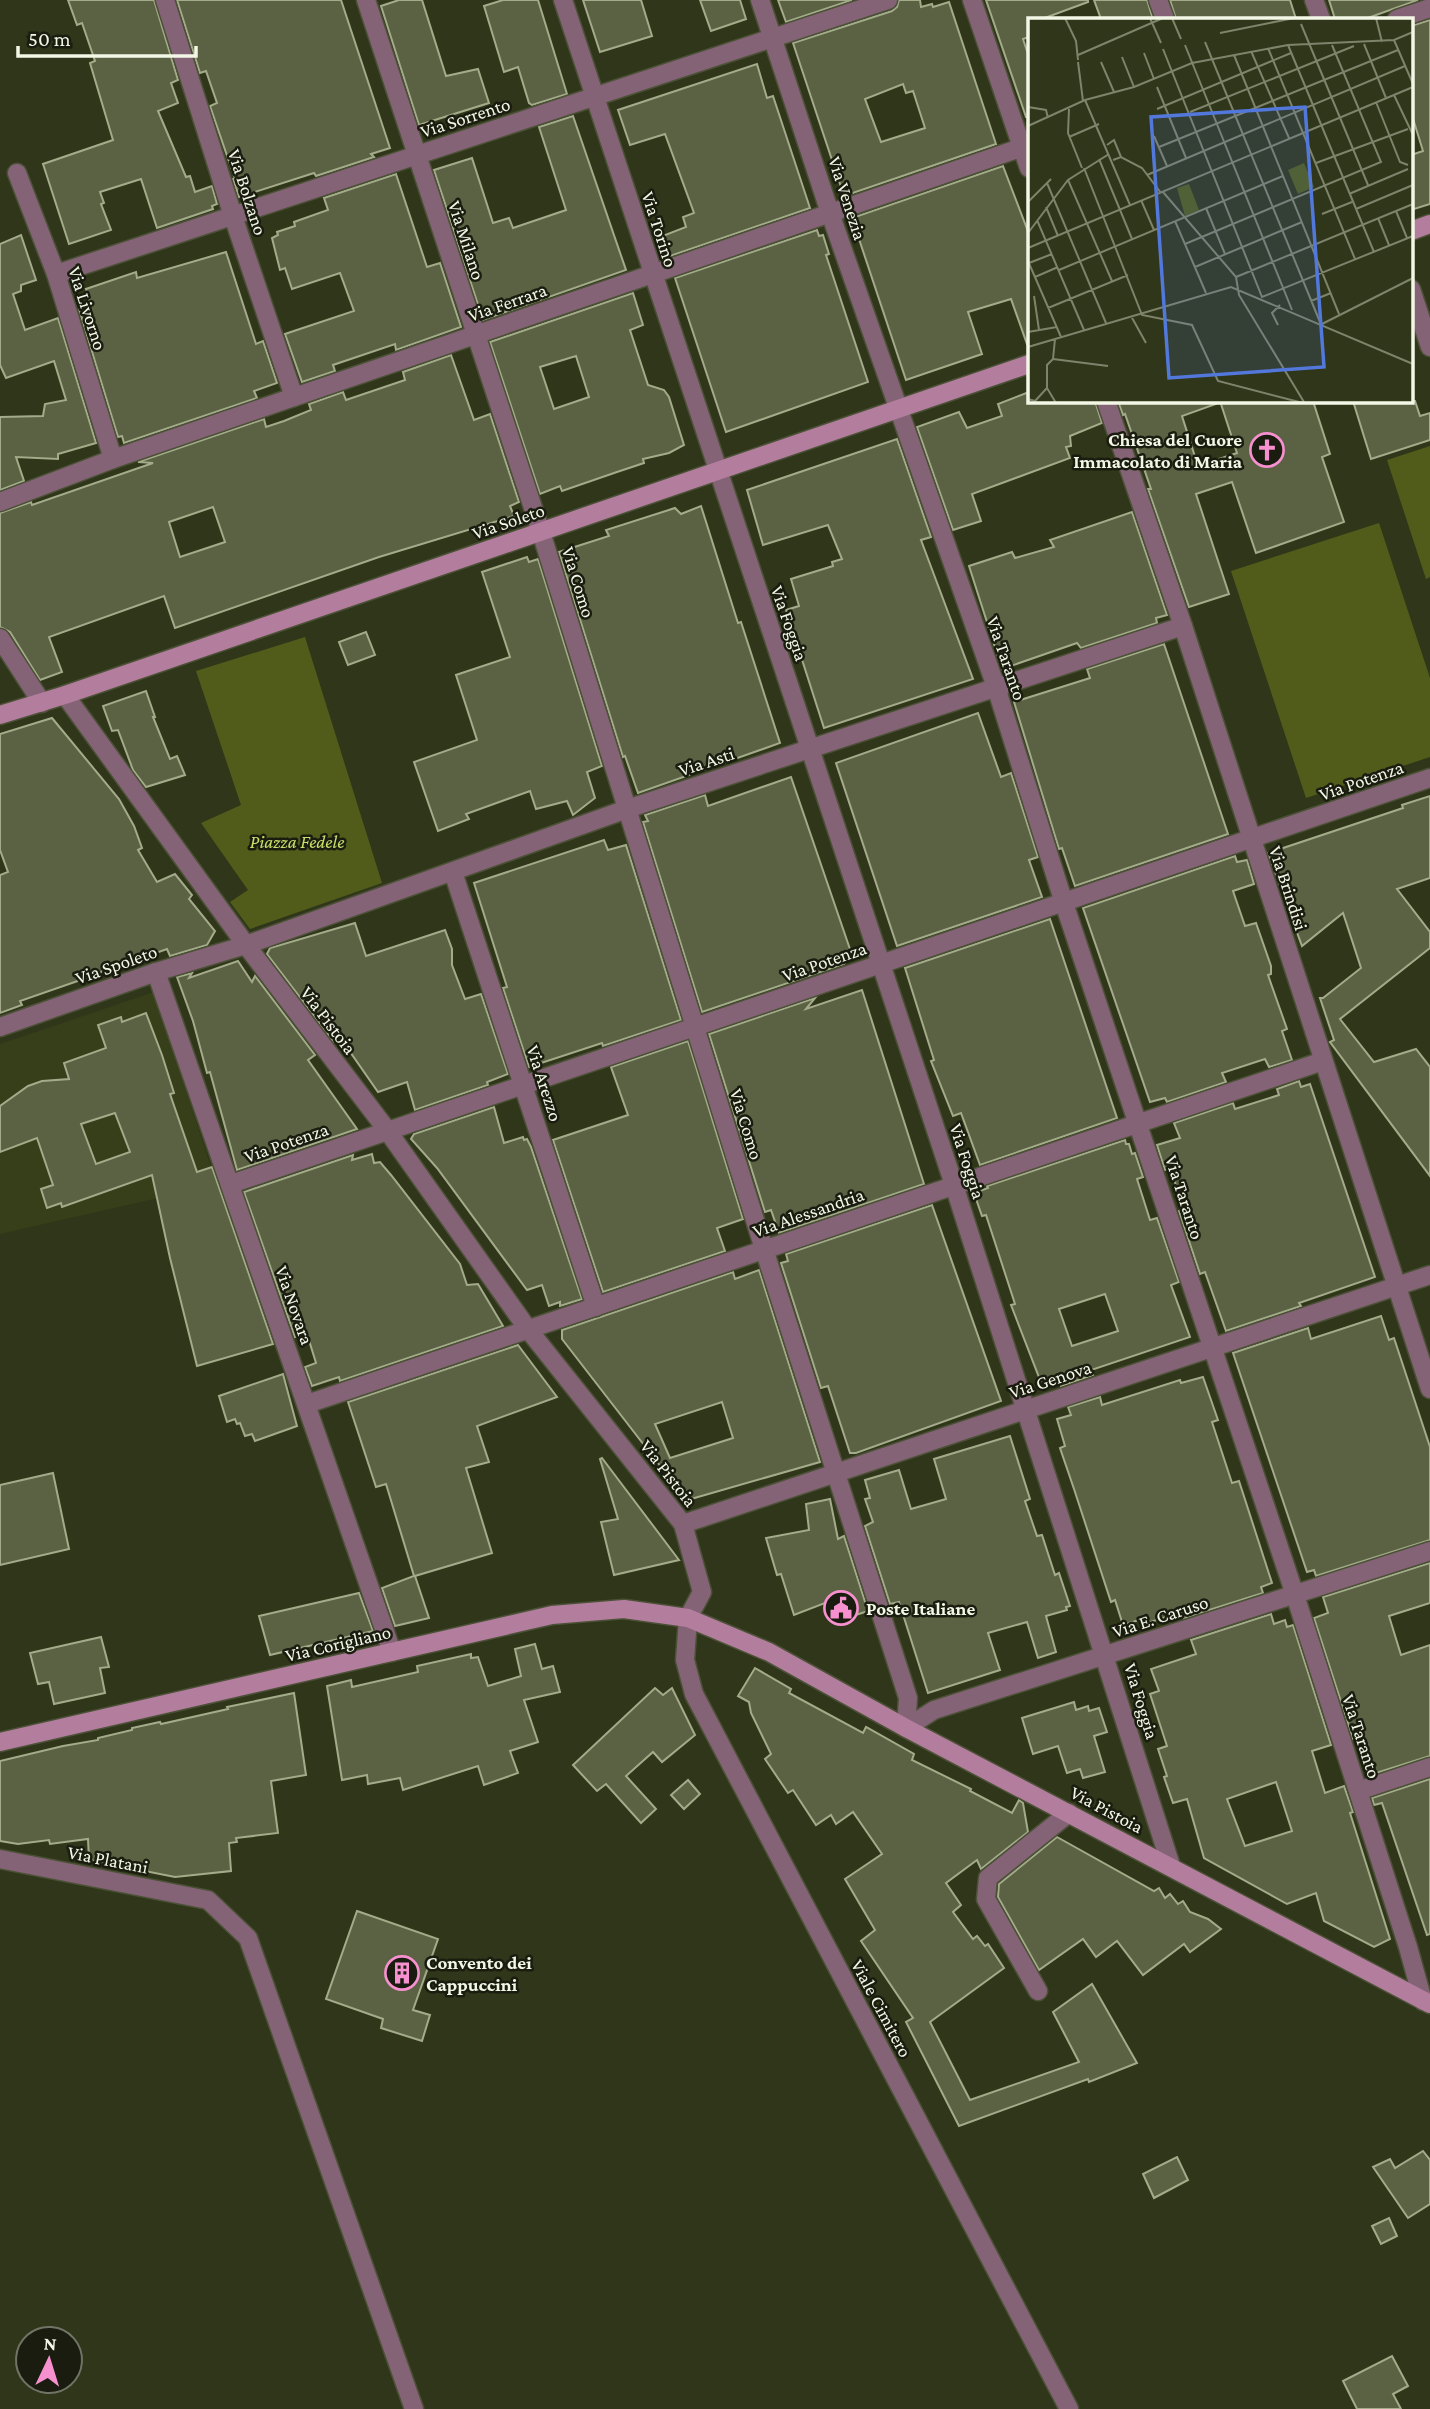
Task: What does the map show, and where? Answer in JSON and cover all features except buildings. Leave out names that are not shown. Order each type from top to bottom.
[{"type":"street","name":"Via Bolzano","points":[[165,0],[294,397]]},
{"type":"street","name":"Via Milano","points":[[366,0],[541,532]]},
{"type":"street","name":"Via Torino","points":[[563,0],[717,472]]},
{"type":"street","name":"Via Venezia","points":[[760,0],[830,213],[899,409]]},
{"type":"street","name":"Via Sorrento","points":[[56,274],[888,0]]},
{"type":"street","points":[[972,0],[1026,146]]},
{"type":"street","points":[[1158,0],[1165,18]]},
{"type":"street","points":[[1314,0],[1321,18]]},
{"type":"street","points":[[1400,18],[1430,8]]},
{"type":"street","name":"Via Ferrara","points":[[0,502],[113,459],[1026,146]]},
{"type":"street","name":"Via Livorno","points":[[17,173],[56,274],[113,459]]},
{"type":"street","points":[[1412,231],[1430,224]]},
{"type":"street","points":[[1412,292],[1430,346]]},
{"type":"street","name":"Via Soleto","points":[[0,715],[42,703],[1028,364]]},
{"type":"street","name":"Via Brindisi","points":[[1106,402],[1430,1389]]},
{"type":"street","name":"Via Taranto","points":[[899,409],[996,687],[1064,902],[1295,1595],[1426,2003]]},
{"type":"street","name":"Via Foggia","points":[[717,472],[954,1185],[1171,1866]]},
{"type":"street","name":"Via Como","points":[[541,532],[764,1249],[908,1698],[906,1728]]},
{"type":"street","name":"Via Asti","points":[[246,945],[627,810],[1182,626]]},
{"type":"street","points":[[0,638],[42,703]]},
{"type":"street","name":"Via Pistoia","points":[[65,695],[246,945],[387,1130],[527,1328],[682,1524],[702,1592],[688,1618],[769,1652],[906,1728],[1426,2003]]},
{"type":"street","name":"Via Potenza","points":[[231,1184],[1430,778]]},
{"type":"street","name":"Via Arezzo","points":[[453,873],[596,1307]]},
{"type":"street","name":"Via Spoleto","points":[[0,1027],[156,972],[246,945]]},
{"type":"street","name":"Via Novara","points":[[156,972],[392,1652]]},
{"type":"street","name":"Via Alessandria","points":[[307,1404],[1323,1061]]},
{"type":"street","name":"Via Genova","points":[[682,1524],[1430,1275]]},
{"type":"street","name":"Via E. Caruso","points":[[906,1728],[934,1710],[1430,1551]]},
{"type":"street","name":"Via Corigliano","points":[[0,1742],[552,1615],[624,1609],[688,1618]]},
{"type":"street","name":"Viale Cimitero","points":[[688,1618],[685,1660],[694,1694],[1069,2409]]},
{"type":"street","points":[[1358,1791],[1430,1767]]},
{"type":"street","points":[[1038,1991],[986,1899],[988,1878],[1069,1813]]},
{"type":"street","name":"Via Platani","points":[[0,1859],[208,1900],[248,1938],[414,2409]]},
{"type":"shaded area","points":[[154,992],[211,1167],[158,1198],[0,1234],[0,1044]]},
{"type":"green space","points":[[1430,446],[1430,577],[1426,579],[1387,460]]},
{"type":"green space","points":[[1379,523],[1430,678],[1430,757],[1306,798],[1231,571]]},
{"type":"green space","name":"Piazza Fedele","points":[[305,637],[382,883],[250,929],[230,902],[248,890],[201,823],[241,805],[196,671]]},
{"type":"place","name":"Chiesa del Cuore Immacolato di Maria","points":[[1267,450]]},
{"type":"place","name":"Poste Italiane","points":[[841,1608]]},
{"type":"place","name":"Convento dei Cappuccini","points":[[402,1973]]}]
